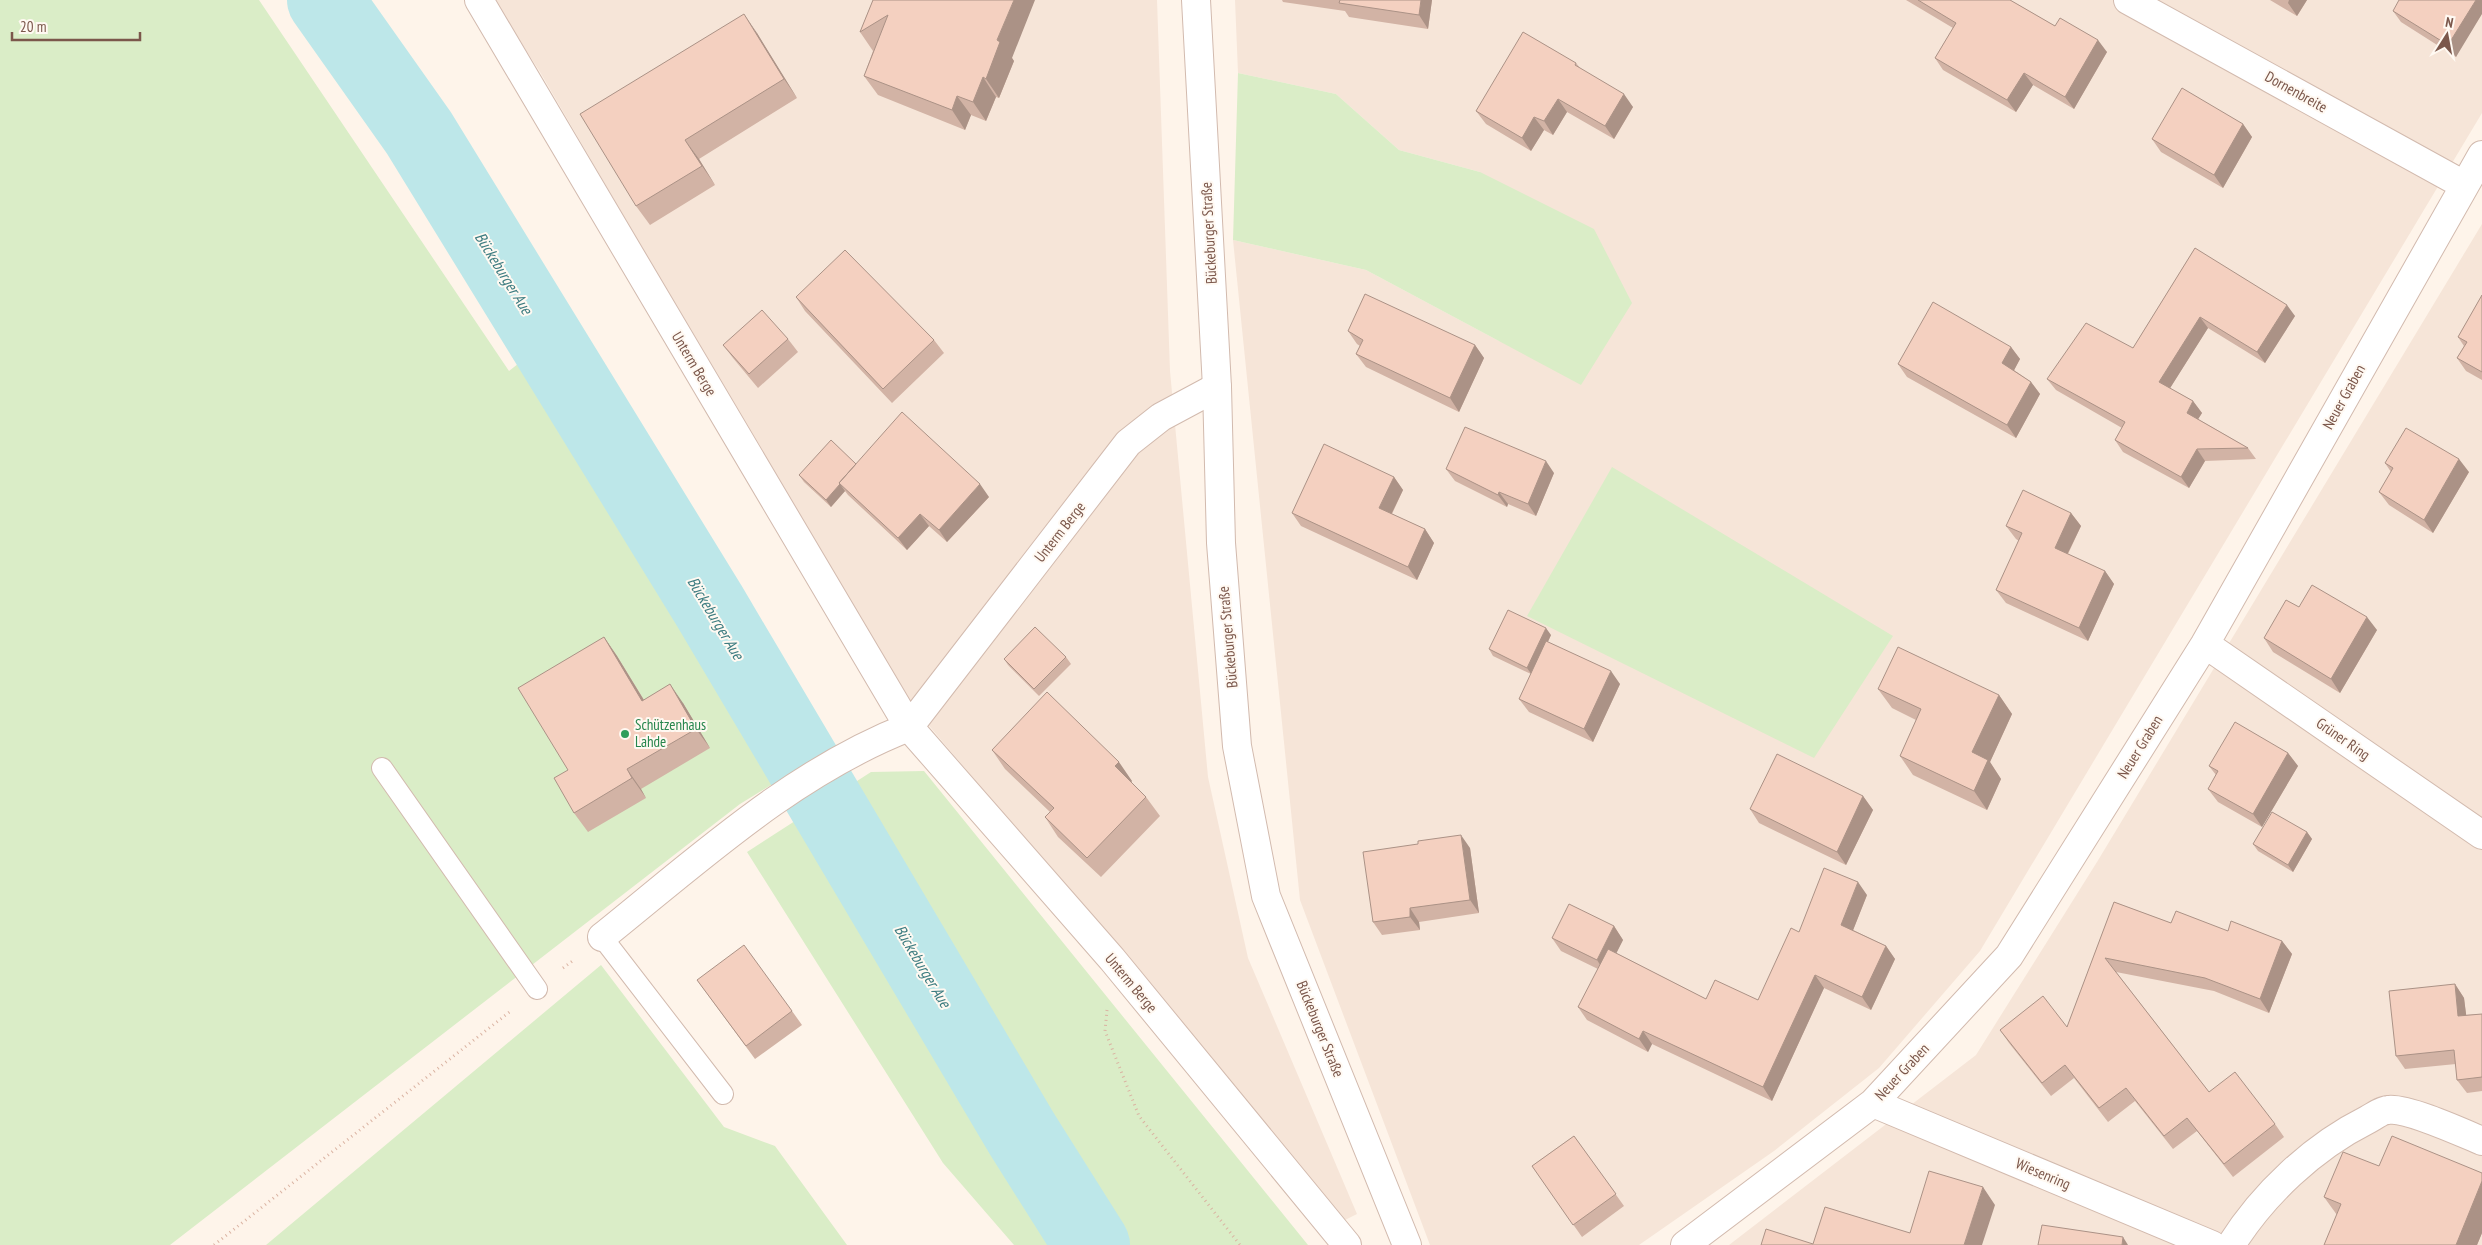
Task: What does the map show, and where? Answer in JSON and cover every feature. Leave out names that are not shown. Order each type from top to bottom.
[{"type":"street","name":"Unterm Berge","points":[[479,0],[910,727],[1112,959],[1347,1245]]},
{"type":"street","name":"Bückeburger Straße","points":[[1196,0],[1217,387],[1221,542],[1237,746],[1266,896],[1407,1245]]},
{"type":"street","name":"Dornenbreite","points":[[2128,0],[2464,185]]},
{"type":"street","name":"Neuer Graben","points":[[1685,1245],[1873,1103],[2009,956],[2205,644],[2482,155]]},
{"type":"street","name":"Unterm Berge","points":[[910,727],[1128,443],[1161,417],[1217,387]]},
{"type":"street","name":"Grüner Ring","points":[[2205,644],[2482,834]]},
{"type":"street","points":[[602,937],[765,807],[872,742],[910,727]]},
{"type":"street","name":"Wiesenring","points":[[1873,1103],[2212,1245]]},
{"type":"street","points":[[2231,1245],[2248,1217],[2309,1157],[2358,1125],[2388,1110],[2423,1117],[2482,1141]]},
{"type":"lane","points":[[382,768],[537,989]]},
{"type":"lane","points":[[602,937],[723,1094]]},
{"type":"path","points":[[214,1245],[602,937]]},
{"type":"path","points":[[1112,959],[1105,1031],[1139,1116],[1240,1245]]},
{"type":"shaded area","points":[[494,0],[1157,0],[1170,371],[1208,777],[1248,958],[1357,1214],[1345,1220],[899,690],[540,72]]},
{"type":"shaded area","points":[[1235,0],[2482,0],[2482,113],[1980,951],[1879,1068],[1774,1151],[1639,1245],[1430,1245],[1300,900],[1233,240],[1366,270],[1499,341],[1480,172],[1399,150],[1336,94],[1238,73]]},
{"type":"shaded area","points":[[2482,224],[2482,1245],[1729,1245],[1976,1055],[2097,862]]},
{"type":"green space","points":[[0,0],[259,0],[509,371],[547,341],[800,767],[740,804],[170,1245],[0,1245]]},
{"type":"green space","points":[[1238,73],[1336,94],[1399,150],[1480,172],[1594,229],[1632,303],[1581,385],[1366,270],[1233,240]]},
{"type":"green space","points":[[1612,467],[1893,636],[1814,758],[1527,616]]},
{"type":"green space","points":[[924,771],[1308,1245],[1014,1245],[943,1163],[747,852],[871,772]]},
{"type":"green space","points":[[601,965],[724,1127],[775,1146],[847,1245],[266,1245]]},
{"type":"building","points":[[873,0],[1014,0],[997,40],[1000,42],[986,79],[983,77],[973,102],[957,96],[952,110],[864,76],[888,15],[860,32]]},
{"type":"building","points":[[1340,0],[1421,0],[1419,15],[1339,3]]},
{"type":"building","points":[[1918,0],[2010,0],[2055,26],[2060,18],[2098,40],[2065,97],[2024,73],[2007,100],[1935,58],[1956,23]]},
{"type":"building","points":[[2399,0],[2476,0],[2448,45],[2393,11]]},
{"type":"building","points":[[744,14],[784,79],[685,140],[702,166],[636,206],[580,114]]},
{"type":"building","points":[[1523,32],[1624,94],[1605,126],[1558,99],[1544,121],[1534,117],[1522,138],[1476,111]]},
{"type":"building","points":[[2182,88],[2243,124],[2214,175],[2152,139]]},
{"type":"building","points":[[2195,248],[2287,305],[2257,352],[2200,317],[2159,382],[2193,401],[2187,413],[2248,448],[2197,449],[2181,477],[2115,440],[2125,422],[2047,379],[2086,323],[2133,348]]},
{"type":"building","points":[[845,250],[934,340],[883,389],[796,297]]},
{"type":"building","points":[[1365,294],[1475,345],[1450,398],[1356,354],[1363,340],[1348,331]]},
{"type":"building","points":[[2482,295],[2482,372],[2457,358],[2467,342],[2458,337]]},
{"type":"building","points":[[1933,302],[2011,347],[2002,363],[2031,382],[2007,425],[1898,364]]},
{"type":"building","points":[[762,310],[788,339],[749,374],[723,345]]},
{"type":"building","points":[[902,412],[980,484],[939,530],[920,514],[898,538],[839,483]]},
{"type":"building","points":[[1465,427],[1546,461],[1528,504],[1499,492],[1498,495],[1446,469]]},
{"type":"building","points":[[2406,428],[2459,459],[2424,520],[2379,492],[2393,468],[2385,463]]},
{"type":"building","points":[[831,440],[856,464],[826,500],[799,475]]},
{"type":"building","points":[[1324,444],[1394,477],[1379,508],[1425,529],[1408,567],[1292,513]]},
{"type":"building","points":[[2023,490],[2071,513],[2055,548],[2105,571],[2079,628],[1996,590],[2022,533],[2006,526]]},
{"type":"building","points":[[2312,585],[2367,617],[2331,679],[2264,638],[2286,600],[2299,607]]},
{"type":"building","points":[[1508,610],[1546,628],[1527,668],[1489,649]]},
{"type":"building","points":[[1035,627],[1066,657],[1034,689],[1004,659]]},
{"type":"building","name":"Schützenhaus Lahde","points":[[604,637],[642,701],[670,684],[696,729],[627,769],[632,778],[574,813],[554,778],[568,770],[518,688]]},
{"type":"building","points":[[1546,641],[1611,671],[1584,729],[1519,699]]},
{"type":"building","points":[[1898,647],[1999,695],[1972,752],[1988,760],[1974,791],[1900,756],[1921,709],[1878,689]]},
{"type":"building","points":[[1047,692],[1119,762],[1115,766],[1146,797],[1087,858],[1045,817],[1054,808],[992,750]]},
{"type":"building","points":[[2235,722],[2288,753],[2253,814],[2208,789],[2218,771],[2209,766]]},
{"type":"building","points":[[1777,754],[1863,796],[1837,852],[1750,809]]},
{"type":"building","points":[[2272,812],[2307,832],[2288,865],[2253,844]]},
{"type":"building","points":[[1461,835],[1470,900],[1410,908],[1410,917],[1373,922],[1363,852],[1418,844],[1418,841]]},
{"type":"building","points":[[1824,868],[1858,882],[1841,925],[1886,946],[1862,997],[1815,975],[1763,1087],[1643,1031],[1639,1039],[1578,1007],[1608,949],[1706,999],[1715,980],[1758,1000],[1791,928],[1799,932]]},
{"type":"building","points":[[2114,902],[2171,923],[2176,911],[2228,931],[2231,921],[2282,941],[2260,999],[2205,978],[2105,958],[2209,1092],[2235,1072],[2275,1124],[2224,1164],[2187,1118],[2164,1136],[2126,1088],[2099,1108],[2065,1065],[2042,1083],[2000,1030],[2043,996],[2067,1027]]},
{"type":"building","points":[[1569,904],[1614,926],[1597,960],[1552,938]]},
{"type":"building","points":[[744,945],[792,1011],[746,1046],[697,980]]},
{"type":"building","points":[[2455,984],[2458,1016],[2482,1014],[2482,1077],[2457,1080],[2454,1050],[2396,1056],[2389,991]]},
{"type":"building","points":[[1574,1136],[1616,1194],[1573,1225],[1532,1166]]},
{"type":"building","points":[[2392,1136],[2482,1173],[2482,1181],[2456,1245],[2324,1245],[2341,1204],[2324,1197],[2343,1152],[2379,1166]]},
{"type":"building","points":[[1929,1171],[1983,1187],[1964,1245],[1761,1245],[1766,1229],[1813,1244],[1825,1207],[1910,1233]]},
{"type":"building","points":[[2042,1225],[2123,1237],[2122,1245],[2038,1245]]},
{"type":"waterway","name":"Bückeburger Aue","points":[[325,0],[419,133],[710,607],[1022,1134],[1092,1245]]},
{"type":"place","name":"Schützenhaus Lahde","points":[[625,734]]}]
